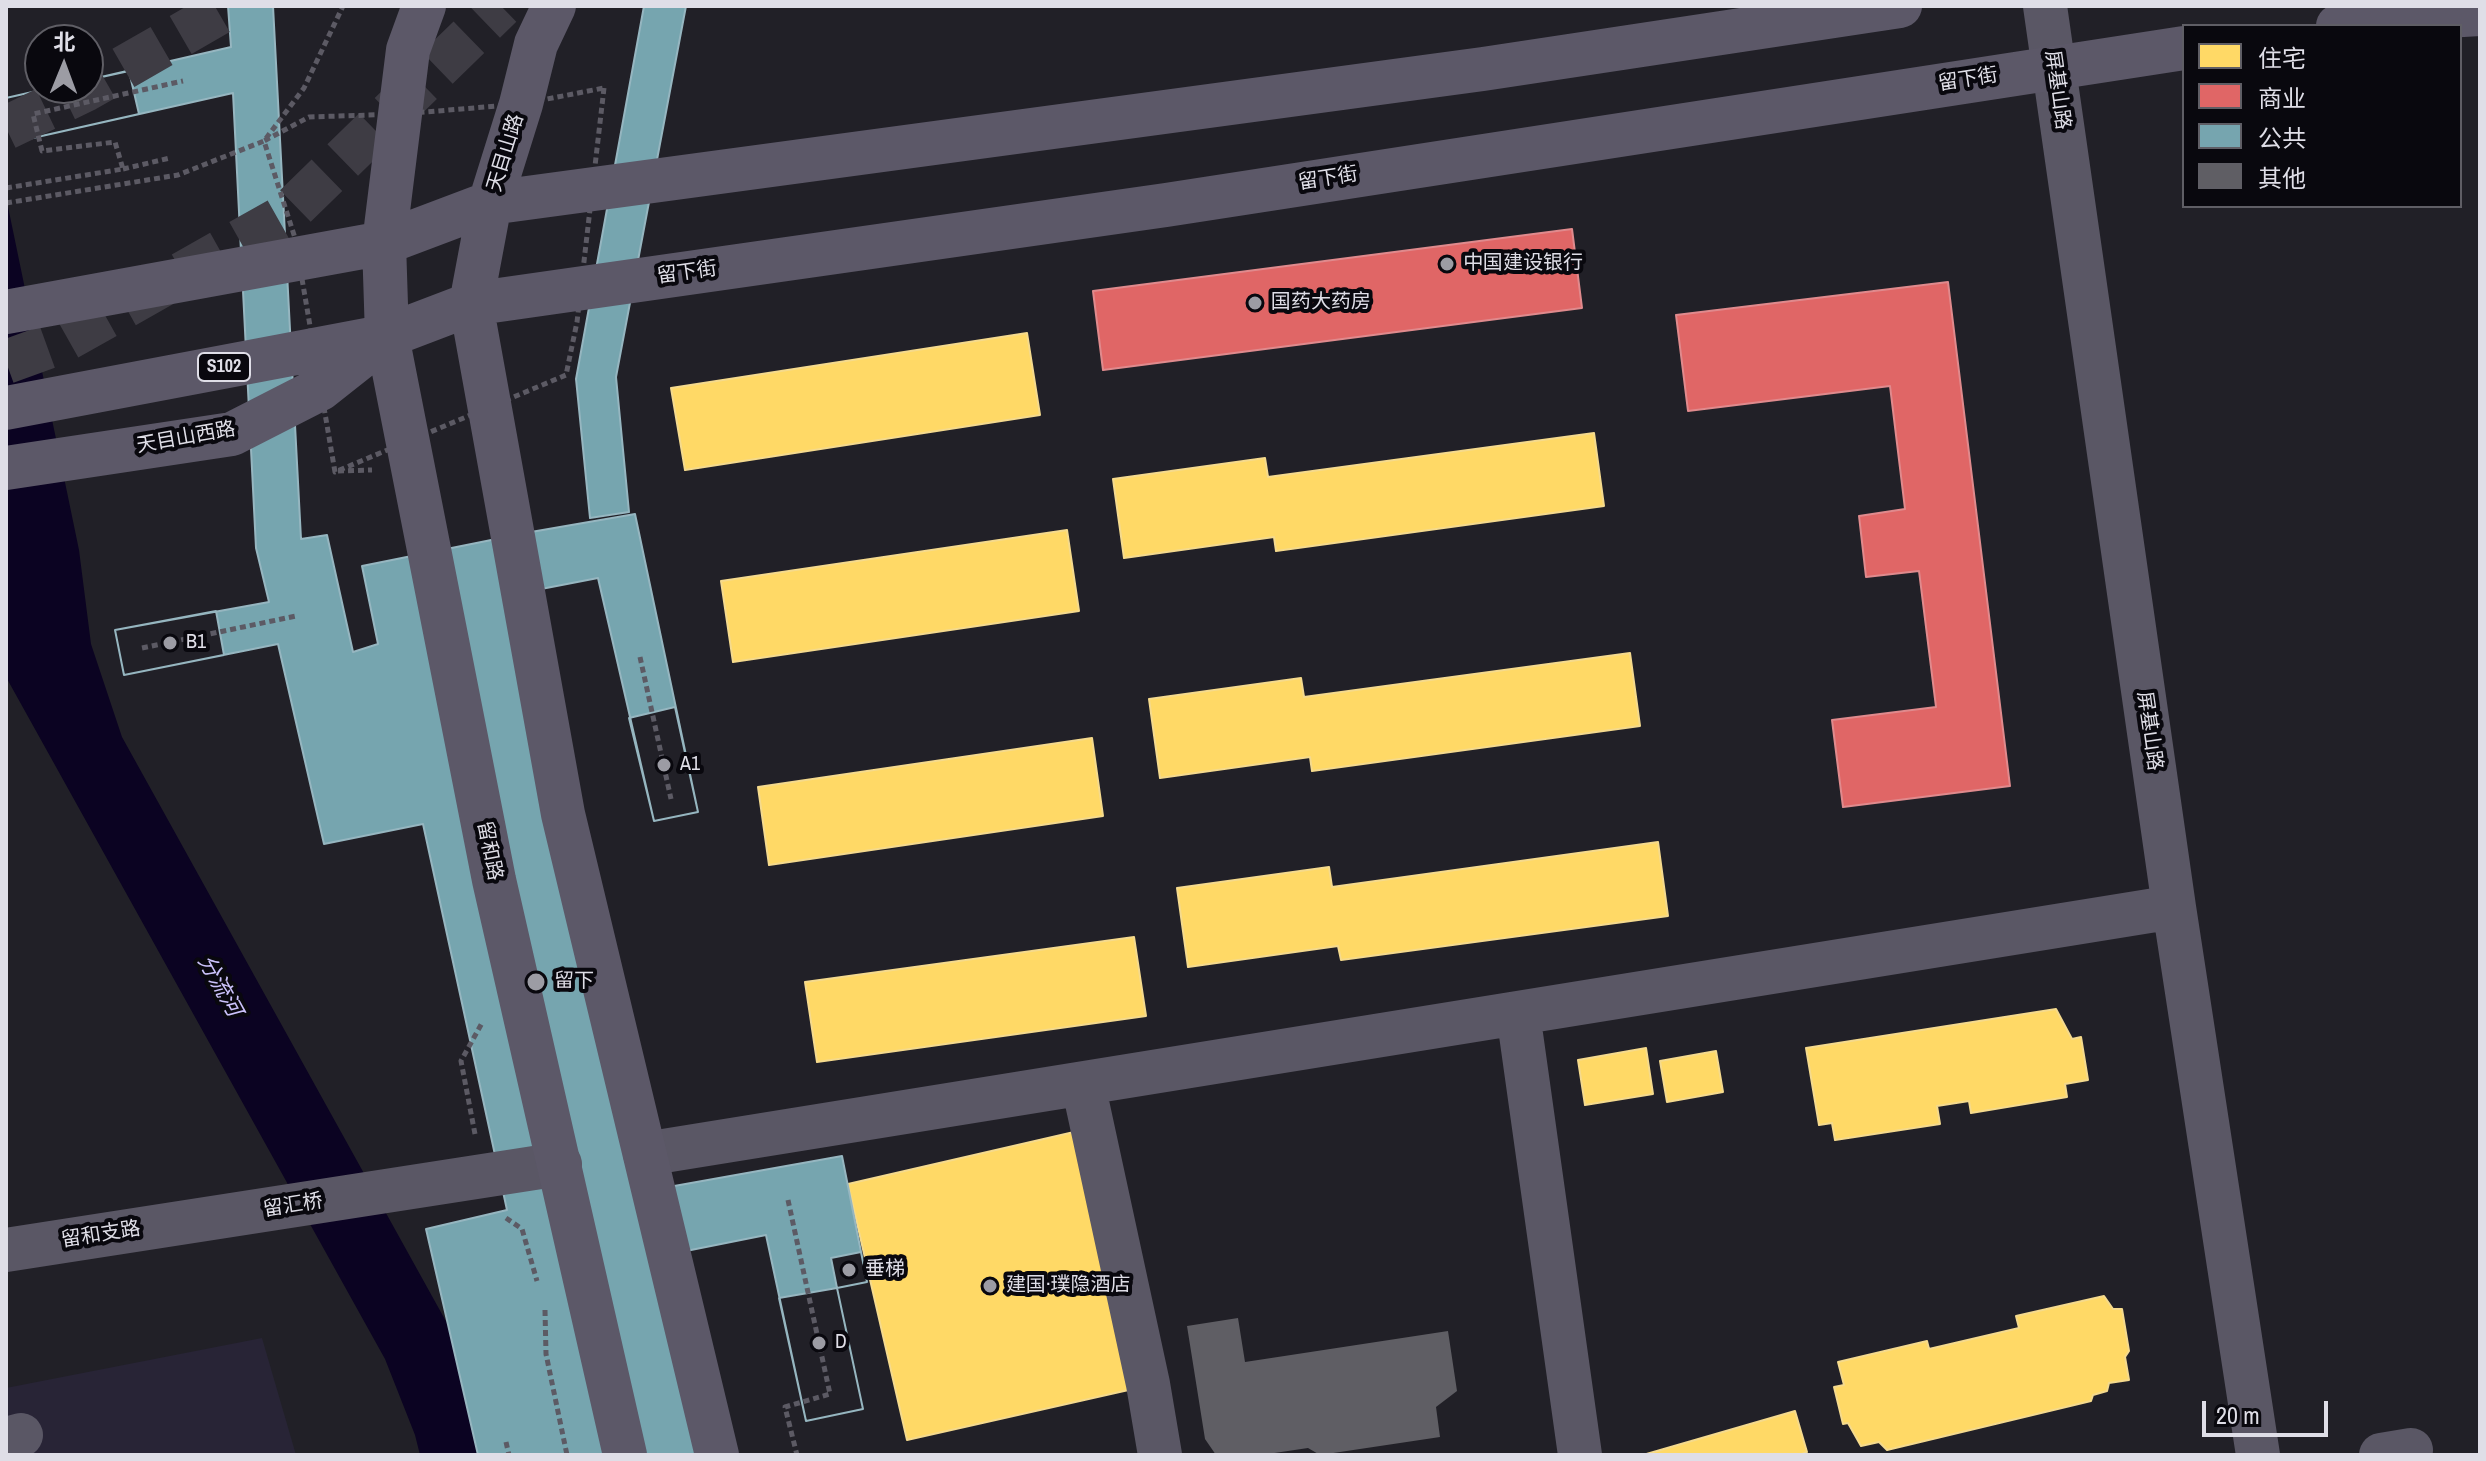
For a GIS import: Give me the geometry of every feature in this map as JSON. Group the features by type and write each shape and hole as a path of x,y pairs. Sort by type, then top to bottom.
{"main road":[{"path":"384,243 408,50 424,6"},
{"name":"天目山路","path":"471,304 490,203 536,44 554,6"},
{"path":"22,310 384,243 490,203 1483,69 1900,6"},
{"path":"2351,24 2480,14"},
{"name":"留下街","path":"471,304 1166,205 2182,48"},
{"name":"留和路","path":"384,243 387,336 494,880 625,1455"},
{"path":"471,304 563,814 717,1455"},
{"name":"天目山西路","path":"6,408 387,336 471,304"},
{"name":"天目山西路","path":"6,468 232,434 320,389 387,336"}],"street":[{"name":"屏基山路","path":"2045,6 2174,907 2258,1455"},
{"path":"645,1154 2174,907"},
{"path":"1518,1013 1580,1455"},
{"path":"1083,1084 1148,1384 1160,1455"},
{"name":"留汇桥","path":"196,1221 560,1164"},
{"name":"留和支路","path":"6,1250 196,1221"}],"path":[{"path":"6,203 178,175 264,141 304,88 343,6"},
{"path":"123,169 115,142 42,151 33,114 183,81"},
{"path":"6,188 170,158"},
{"path":"142,648 296,616"},
{"path":"640,657 671,799"},
{"path":"788,1200 830,1394 785,1407 797,1455"},
{"path":"500,1214 522,1229 540,1290"},
{"path":"544,1305 546,1354 567,1455"},
{"path":"506,1442 509,1455"}],"shaded area":[{"path":"262,1338 296,1455 6,1455 6,1388"}],"water":[{"name":"分流河","path":"6,197 79,550 91,644 122,737 473,1370 499,1455 420,1455 385,1359 6,677"}],"building: 住宅":[{"path":"1027,333 1040,415 685,470 671,388"},
{"path":"1594,433 1604,506 1276,551 1274,537 1124,558 1113,479 1265,458 1268,477"},
{"path":"1067,530 1079,611 733,662 721,581"},
{"path":"1630,653 1640,726 1312,771 1310,757 1160,778 1149,699 1301,678 1304,697"},
{"path":"1092,738 1103,816 769,865 758,787"},
{"path":"1658,842 1668,916 1341,960 1338,946 1188,967 1177,888 1329,867 1332,887"},
{"path":"1134,937 1146,1016 817,1062 805,982"},
{"path":"2056,1009 2072,1039 2081,1037 2088,1080 2065,1084 2067,1097 1971,1113 1969,1101 1937,1106 1940,1124 1835,1140 1832,1123 1819,1125 1806,1048"},
{"path":"1646,1048 1653,1094 1585,1105 1578,1060"},
{"path":"1716,1051 1723,1092 1667,1102 1660,1061"},
{"name":"建国·璞隐酒店","path":"1074,1132 1133,1389 907,1440 848,1184"},
{"path":"2104,1296 2113,1309 2122,1309 2129,1351 2125,1357 2129,1380 2109,1383 2107,1391 2093,1395 2091,1401 1887,1450 1879,1442 1861,1446 1848,1423 1843,1424 1834,1387 1844,1385 1838,1362 1927,1341 1929,1349 2019,1328 2016,1316"},
{"path":"1795,1411 1807,1452 1800,1455 1643,1455"}],"building: 商业":[{"path":"1572,229 1582,308 1103,370 1093,291"},
{"path":"1948,282 2010,786 1843,807 1832,720 1936,707 1919,571 1866,577 1859,516 1905,509 1890,386 1688,411 1676,315"}],"building: 公共":[{"name":"留下","path":"228,6 273,6 301,539 327,535 353,652 378,644 362,566 635,514 698,812 654,821 598,578 536,590 663,1188 842,1156 867,1282 837,1288 863,1409 806,1421 766,1235 676,1253 720,1455 478,1455 426,1229 507,1210 423,824 324,844 278,644 124,675 115,630 269,602 256,548 233,93 15,142 6,98 24,94 24,104 104,104 104,76 231,47"},
{"path":"644,6 686,6 616,377 629,512 590,518 576,379"},
{"path":"129,71 139,114 15,142 6,98 24,94 24,104 104,104 104,76"},
{"name":"B1","path":"216,611 224,655 124,675 115,630"},
{"name":"A1","path":"675,707 698,812 654,821 629,718"},
{"name":"垂梯","path":"861,1252 867,1282 837,1288 831,1258"},
{"name":"D","path":"837,1288 863,1409 806,1421 779,1298"}],"building: 其他":[{"path":"1238,1318 1245,1362 1448,1331 1457,1391 1436,1407 1440,1437 1320,1455 1308,1448 1261,1455 1216,1455 1205,1439 1187,1326"}],"tunnel":[{"path":"6,128 85,90 231,6"},
{"path":"6,362 61,342 285,216 501,6"}],"place":[{"name":"中国建设银行","path":"1447,264"},
{"name":"国药大药房","path":"1255,303"},
{"name":"B1","path":"170,643"},
{"name":"A1","path":"664,765"},
{"name":"留下","path":"536,982"},
{"name":"垂梯","path":"849,1270"},
{"name":"建国·璞隐酒店","path":"990,1286"},
{"name":"D","path":"819,1343"}]}
